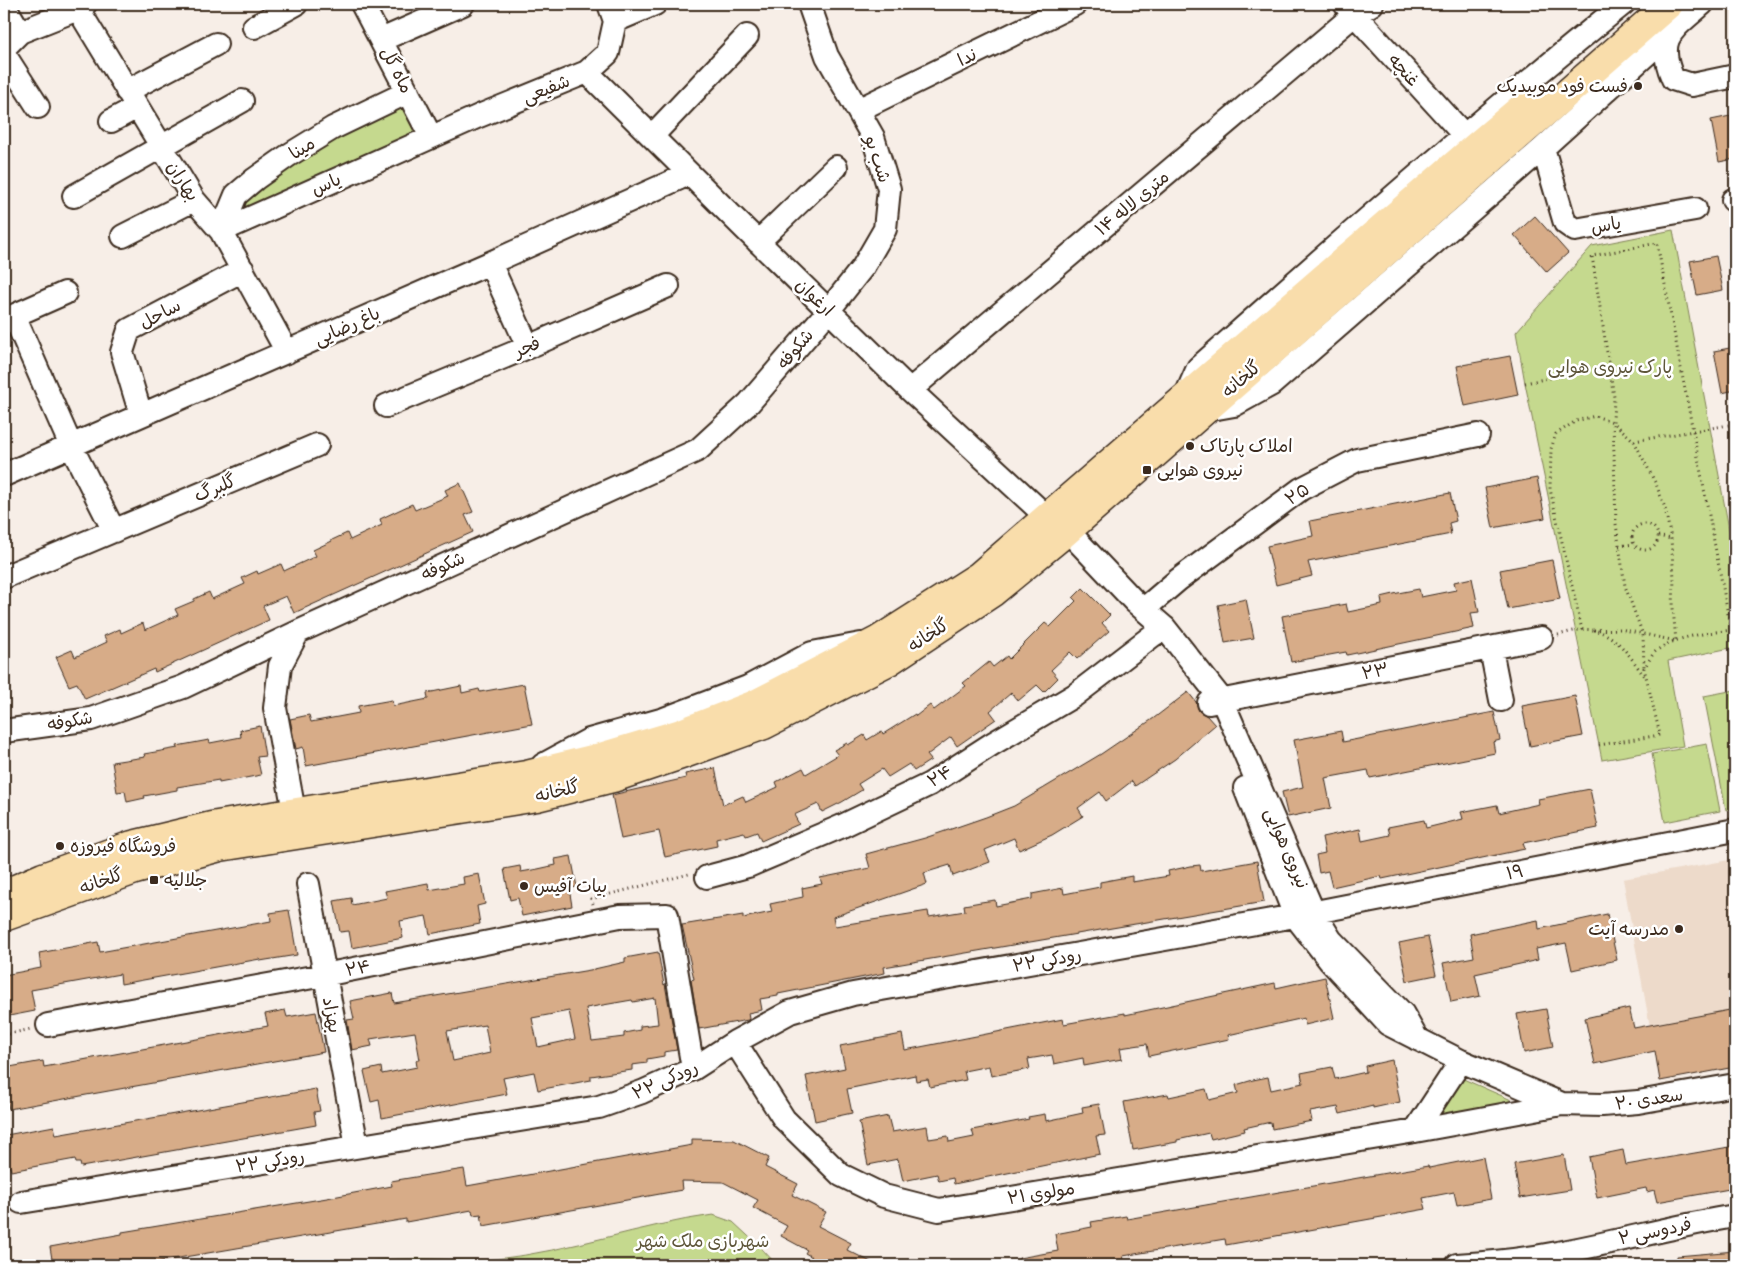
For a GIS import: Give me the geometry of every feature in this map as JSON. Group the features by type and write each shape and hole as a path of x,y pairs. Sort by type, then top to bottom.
{"main road":[{"name":"گلخانه","path":"4,894 44,877 132,846 211,826 296,822 537,797 613,778 764,725 888,661 993,592 1058,528 1475,147 1647,4"},
{"name":"گلخانه","path":"1194,405 1669,4"},
{"name":"گلخانه","path":"4,917 135,870 220,847 296,822 526,775 604,756 696,728 755,704 877,641 1058,528"}],"street":[{"path":"254,27 296,4"},
{"name":"ماه گل","path":"362,4 432,137"},
{"path":"381,40 463,4"},
{"path":"612,12 655,4"},
{"name":"شب بو","path":"809,4 827,56 873,137 889,189 885,228 863,266 829,310"},
{"name":"ندا","path":"858,110 1075,4"},
{"path":"1623,4 1352,230 1198,368 1194,405 1234,405 1272,384 1544,148 1702,4"},
{"path":"4,5 20,32"},
{"path":"4,48 20,32 81,6"},
{"name":"بهاران","path":"81,6 132,99 161,147 194,200 221,231 287,352"},
{"name":"غنچه","path":"1357,8 1464,135"},
{"name":"۱۴ متری لاله","path":"910,390 1357,8"},
{"name":"شفیعی","path":"432,137 587,72 608,53 612,12"},
{"path":"1670,33 1665,48 1666,64 1673,79 1692,85 1735,76"},
{"path":"652,136 748,36"},
{"path":"111,121 132,99 216,44"},
{"path":"4,54 38,107"},
{"name":"ارغوان","path":"587,72 910,390 1058,528"},
{"name":"مینا","path":"221,231 236,195 255,179 333,128 408,92"},
{"path":"74,196 242,101"},
{"name":"یاس","path":"221,231 432,137"},
{"name":"یاس","path":"1544,148 1565,223 1576,230 1695,209"},
{"path":"758,242 836,167"},
{"name":"باغ رضایی","path":"4,475 689,174"},
{"path":"123,236 194,200"},
{"path":"490,263 528,348"},
{"name":"ساحل","path":"142,415 122,352 129,330 243,270"},
{"name":"فجر","path":"386,406 528,348 668,286"},
{"path":"65,293 9,318 114,531"},
{"name":"شکوفه","path":"4,731 91,719 183,687 298,632 698,450 749,404 829,310"},
{"name":"۲۵","path":"1144,609 1178,580 1301,489 1356,460 1478,435"},
{"name":"گلبرگ","path":"4,577 317,445"},
{"name":"نیروی هوایی","path":"1058,528 1144,609 1158,632"},
{"name":"نیروی هوایی","path":"1058,528 1158,632 1216,702 1304,914 1332,940 1403,1014 1417,1039 1461,1061 1562,1104"},
{"path":"296,822 275,708 280,666 298,632"},
{"name":"۲۴","path":"711,876 748,866 840,827 930,784 992,744 1075,695 1158,632"},
{"name":"۲۳","path":"1216,702 1540,638"},
{"path":"1490,649 1501,700"},
{"name":"۱۹","path":"1304,914 1735,830"},
{"name":"بهزاد","path":"308,884 357,1146"},
{"name":"رودکی ۲۲","path":"21,1202 599,1107 642,1092 693,1069 735,1042 790,1012 854,994 1304,914"},
{"name":"۲۴","path":"48,1025 324,975 620,916 667,915 693,1069"},
{"name":"مولوی ۲۱","path":"735,1042 784,1119 841,1175 884,1196 939,1210 1415,1131 1562,1104"},
{"path":"1415,1131 1461,1061"},
{"name":"سعدی ۲۰","path":"1562,1104 1602,1105 1638,1102 1735,1085"},
{"name":"فردوسی ۲","path":"1457,1265 1487,1264 1552,1254 1696,1222 1735,1216"}],"path":[{"path":"1599,745 1660,735 1644,668 1643,634 1626,586 1619,546 1616,524 1614,397 1592,256 1657,243 1733,630 1666,644 1654,653 1644,668"},
{"path":"1525,383 1608,366"},
{"path":"1582,630 1550,489 1551,448 1556,434 1576,421 1594,416 1613,422 1634,441 1656,484 1665,508 1671,539 1676,641"},
{"path":"1634,441 1735,424"},
{"path":"1649,524 1658,532 1656,544 1650,550 1641,550 1634,544 1632,535 1636,527 1640,525 1649,524"},
{"path":"1658,536 1671,539"},
{"path":"1619,546 1634,544"},
{"path":"1577,631 1620,629 1676,641"},
{"path":"1594,630 1606,635 1622,646 1646,679"},
{"path":"598,920 591,899 714,868 711,876"},
{"path":"4,1035 48,1025"}],"shaded area":[{"name":"مدرسه آیت","path":"1735,859 1735,1067 1660,1081 1623,879"}],"green space":[{"path":"404,102 418,134 234,218 249,193 292,162"},
{"name":"پارک نیروی هوایی","path":"1673,230 1735,561 1735,647 1668,661 1683,746 1602,760 1516,332 1592,246"},
{"path":"1735,690 1735,808 1726,810 1704,696"},
{"path":"1707,744 1720,811 1665,822 1652,754"},
{"path":"1461,1078 1516,1102 1437,1117"},
{"name":"شهربازی ملک شهر","path":"713,1215 733,1222 777,1265 334,1265 391,1259 497,1259 551,1250 686,1219"}],"building":[{"path":"1735,115 1735,159 1719,162 1711,120"},
{"path":"1535,216 1568,253 1547,272 1514,235"},
{"path":"1716,256 1723,290 1697,295 1690,261"},
{"path":"1735,347 1735,390 1722,393 1714,351"},
{"path":"1510,356 1518,395 1465,406 1457,366"},
{"path":"1537,478 1545,518 1493,528 1485,488"},
{"path":"460,483 473,512 465,515 473,532 294,613 286,596 263,606 269,620 155,672 154,669 85,699 77,683 69,686 56,657 72,650 75,657 107,642 104,636 120,629 121,633 143,623 145,630 178,615 175,609 209,592 212,599 245,584 242,578 257,571 258,574 281,564 284,571 316,556 313,550 347,533 350,540 382,525 380,519 412,504 415,510 448,496 445,490"},
{"path":"1450,493 1456,521 1449,523 1451,534 1308,562 1312,576 1276,585 1267,546 1313,536 1310,521"},
{"path":"1552,560 1560,599 1508,609 1500,570"},
{"path":"1472,578 1479,612 1471,613 1474,628 1347,655 1346,652 1291,662 1282,616 1346,604 1348,612 1382,605 1381,597 1398,593 1419,589 1421,597 1456,590 1454,582"},
{"path":"1083,588 1110,615 1102,623 1109,631 1077,659 1070,652 1051,670 1058,678 1044,692 1037,685 1018,701 1011,693 990,711 996,719 957,746 951,737 927,755 931,760 914,771 909,764 888,777 882,769 858,784 862,790 842,802 822,812 818,804 794,815 799,824 761,841 757,832 746,836 744,832 716,839 717,846 665,857 659,831 621,839 612,795 686,778 685,774 715,768 723,805 743,796 746,802 778,787 776,782 803,768 806,774 838,755 834,750 847,743 848,745 864,735 867,740 882,731 883,734 915,714 916,716 930,705 934,710 966,686 963,683 989,662 993,667 1007,656 1009,659 1045,623 1050,627 1076,601 1073,598"},
{"path":"1246,599 1254,638 1225,643 1218,605"},
{"path":"524,684 532,724 306,766 303,747 296,749 290,719 309,715 311,722 359,713 358,706 392,700 393,706 428,699 427,693 461,686 462,693 479,689 480,692"},
{"path":"1188,692 1196,702 1199,711 1207,716 1215,725 1175,759 1135,786 1132,781 1106,801 1100,792 1078,808 1083,816 1052,835 1019,850 1014,838 985,850 990,862 953,876 950,865 924,873 927,884 833,917 835,926 928,911 929,917 965,911 964,905 995,900 996,906 1032,899 1032,894 1063,888 1064,894 1100,887 1100,882 1132,876 1132,882 1169,876 1168,871 1191,866 1200,865 1201,871 1257,861 1264,902 884,967 885,973 760,999 762,1010 748,1013 748,1020 699,1029 691,980 694,979 682,925 743,915 743,918 772,912 770,904 803,897 802,888 822,884 820,878 870,868 866,854 925,838 1014,806 1101,754"},
{"path":"1575,696 1583,736 1530,746 1522,706"},
{"path":"1494,712 1500,740 1493,742 1495,753 1370,778 1368,770 1325,778 1331,808 1288,817 1282,792 1303,787 1294,740 1341,731 1343,742"},
{"path":"260,726 265,756 257,757 261,775 219,783 219,780 177,787 177,790 144,796 145,798 127,802 125,791 117,792 112,762 145,757 144,754 178,748 177,746 209,740 210,743 241,737 240,730"},
{"path":"1590,789 1598,828 1523,843 1525,849 1382,879 1381,876 1332,887 1328,871 1319,873 1316,855 1325,853 1322,837 1360,829 1362,841 1390,835 1388,827 1424,820 1426,828 1463,819 1461,812 1497,805 1499,813 1539,804 1538,799"},
{"path":"571,856 577,887 569,888 572,906 522,916 518,898 510,900 504,869 520,866 521,872 538,869 556,865 555,859"},
{"path":"479,874 485,904 477,906 480,924 430,934 426,916 400,921 403,938 352,948 349,931 340,932 334,901 351,898 352,905 387,898 385,891 428,883 429,890 464,884 463,877"},
{"path":"289,910 297,955 260,961 260,959 121,984 120,974 31,990 35,1011 4,1017 4,975 41,968 39,953 98,942 100,952 271,921 270,913"},
{"path":"1607,914 1617,960 1572,970 1566,943 1536,949 1538,960 1475,974 1480,996 1451,1002 1443,963 1474,957 1470,934 1538,920 1539,929"},
{"path":"1428,937 1436,975 1407,981 1399,943"},
{"path":"658,952 677,1050 664,1052 664,1056 647,1059 647,1063 632,1065 632,1070 591,1076 591,1080 538,1090 534,1072 503,1078 507,1094 382,1118 379,1100 371,1102 364,1071 381,1067 382,1074 417,1067 416,1060 420,1060 415,1032 370,1039 372,1046 352,1050 347,1020 354,1019 350,1001 392,993 394,1003 590,970 625,962 625,958","holes":["655,998 658,1024 640,1026 640,1030 624,1033 624,1037 592,1041 586,1008","569,1011 575,1039 538,1047 532,1018","485,1025 490,1053 453,1061 447,1031"]},
{"path":"1325,977 1334,1018 1305,1025 1304,1018 1228,1035 1229,1039 1149,1056 1147,1044 1120,1048 1122,1059 1084,1066 1083,1058 1054,1064 1052,1055 1028,1059 1030,1069 991,1076 989,1066 964,1071 966,1080 930,1087 928,1079 916,1081 915,1075 847,1089 852,1113 815,1121 806,1076 845,1068 840,1046 902,1034 905,1050 1063,1019 1064,1024 1125,1013 1125,1015 1275,983 1276,988"},
{"path":"1629,1008 1634,1028 1735,1009 1735,1067 1660,1081 1655,1051 1595,1064 1585,1018"},
{"path":"1546,1009 1553,1047 1524,1053 1517,1014"},
{"path":"285,1010 287,1017 316,1012 324,1052 9,1109 4,1091 4,1068 43,1061 44,1067 268,1026 265,1014"},
{"path":"1392,1060 1400,1102 1340,1114 1338,1107 1310,1112 1312,1121 1272,1129 1271,1122 1244,1128 1245,1131 1211,1139 1209,1133 1177,1140 1177,1142 1133,1150 1124,1102 1168,1094 1169,1097 1206,1089 1209,1100 1238,1093 1236,1085 1253,1080 1268,1077 1271,1090 1303,1083 1301,1073 1332,1067 1335,1079 1366,1072 1365,1066"},
{"path":"316,1089 320,1111 314,1112 316,1125 81,1167 80,1163 76,1163 75,1159 11,1171 10,1167 6,1167 4,1148 7,1147 6,1135 54,1126 56,1135"},
{"path":"1099,1104 1105,1135 1096,1136 1100,1154 954,1184 953,1178 939,1181 937,1174 903,1181 898,1159 868,1165 859,1122 888,1116 892,1132 927,1126 929,1139 948,1136 949,1142 974,1137 972,1130 1045,1114 1046,1121 1083,1113 1082,1107"},
{"path":"692,1139 734,1140 769,1158 765,1167 798,1184 792,1195 826,1212 818,1226 851,1243 847,1250 877,1265 808,1265 812,1257 805,1253 807,1250 781,1236 787,1226 753,1208 758,1200 723,1182 681,1181 682,1190 483,1226 481,1214 473,1215 472,1210 406,1222 406,1219 138,1265 53,1265 50,1247 122,1234 122,1232 327,1198 392,1186 391,1181 464,1169 467,1186 692,1145"},
{"path":"1735,1146 1735,1188 1657,1202 1654,1190 1647,1192 1646,1188 1597,1198 1589,1157 1623,1150 1626,1165"},
{"path":"1564,1155 1570,1190 1520,1198 1514,1164"},
{"path":"1483,1157 1491,1199 1457,1205 1454,1192 1423,1198 1426,1209 1226,1245 1225,1239 1123,1256 1124,1259 1089,1265 1019,1265 1019,1258 1058,1251 1055,1234 1092,1227 1091,1222 1126,1216 1127,1219 1392,1172 1428,1166 1429,1168"},
{"path":"1735,1251 1735,1265 1677,1265 1677,1256"}],"place":[{"name":"فست فود موبیدیک","path":"1638,86"},
{"name":"املاک پارتاک","path":"1190,446"},
{"name":"نیروی هوایی","path":"1147,470"},
{"name":"فروشگاه فیروزه","path":"60,846"},
{"name":"جلالیه","path":"154,880"},
{"name":"بیات آفیس","path":"524,886"},
{"name":"مدرسه آیت","path":"1679,929"}]}
